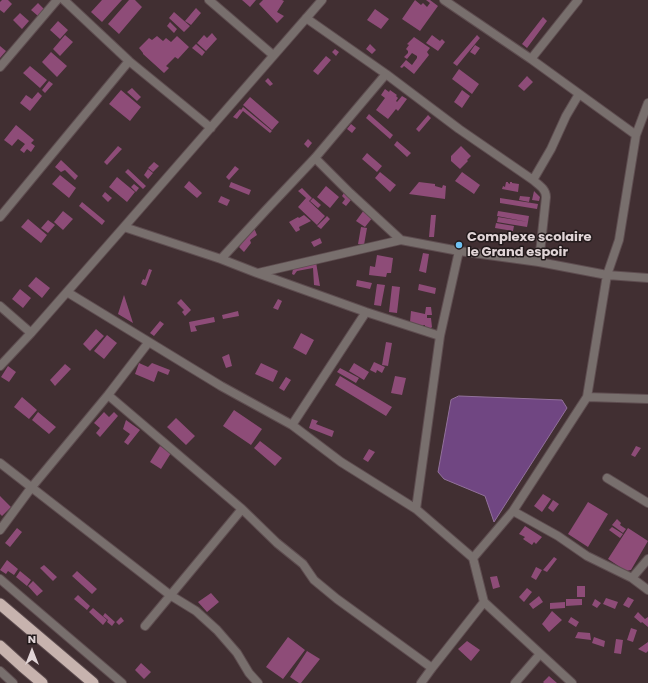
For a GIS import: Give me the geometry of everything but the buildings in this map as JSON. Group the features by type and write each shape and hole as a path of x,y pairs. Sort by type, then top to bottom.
{"highway":[{"path":"0,604 93,683"},
{"path":"0,646 42,683"}],"street":[{"path":"0,67 57,0"},
{"path":"64,0 129,61 211,128"},
{"path":"209,0 273,55"},
{"path":"0,366 31,333 322,0"},
{"path":"444,0 531,59 636,135"},
{"path":"531,59 578,0"},
{"path":"306,18 543,188 546,192 540,262"},
{"path":"0,217 129,61"},
{"path":"221,259 315,158 386,74"},
{"path":"533,180 551,149 566,116 579,94"},
{"path":"472,558 513,511 587,397 607,275 619,240 636,135 648,103"},
{"path":"315,158 401,240"},
{"path":"124,227 221,259 366,312 440,336"},
{"path":"257,273 401,240 459,251 540,262 607,275 648,278"},
{"path":"416,509 440,336 459,251"},
{"path":"67,292 148,343 221,386 292,425 341,462 416,509 472,558 484,602 572,683"},
{"path":"0,306 31,333"},
{"path":"292,425 366,312"},
{"path":"0,530 31,488 108,395 148,343"},
{"path":"108,395 242,509 277,543 302,564 314,580 337,599 432,668"},
{"path":"587,397 648,399"},
{"path":"0,463 170,595 196,611 217,630 237,653 249,673 258,683"},
{"path":"607,478 648,503"},
{"path":"145,626 242,509"},
{"path":"513,511 558,536 587,556 632,578 648,590"},
{"path":"632,578 648,559"},
{"path":"0,579 122,683"},
{"path":"422,683 484,602"},
{"path":"515,683 540,654"},
{"path":"0,671 13,683"}],"shaded area":[{"path":"459,396 562,400 567,408 494,522 485,496 444,479 438,472 451,400"}],"place":[{"name":"Complexe scolaire le Grand espoir","path":"459,245"}]}
